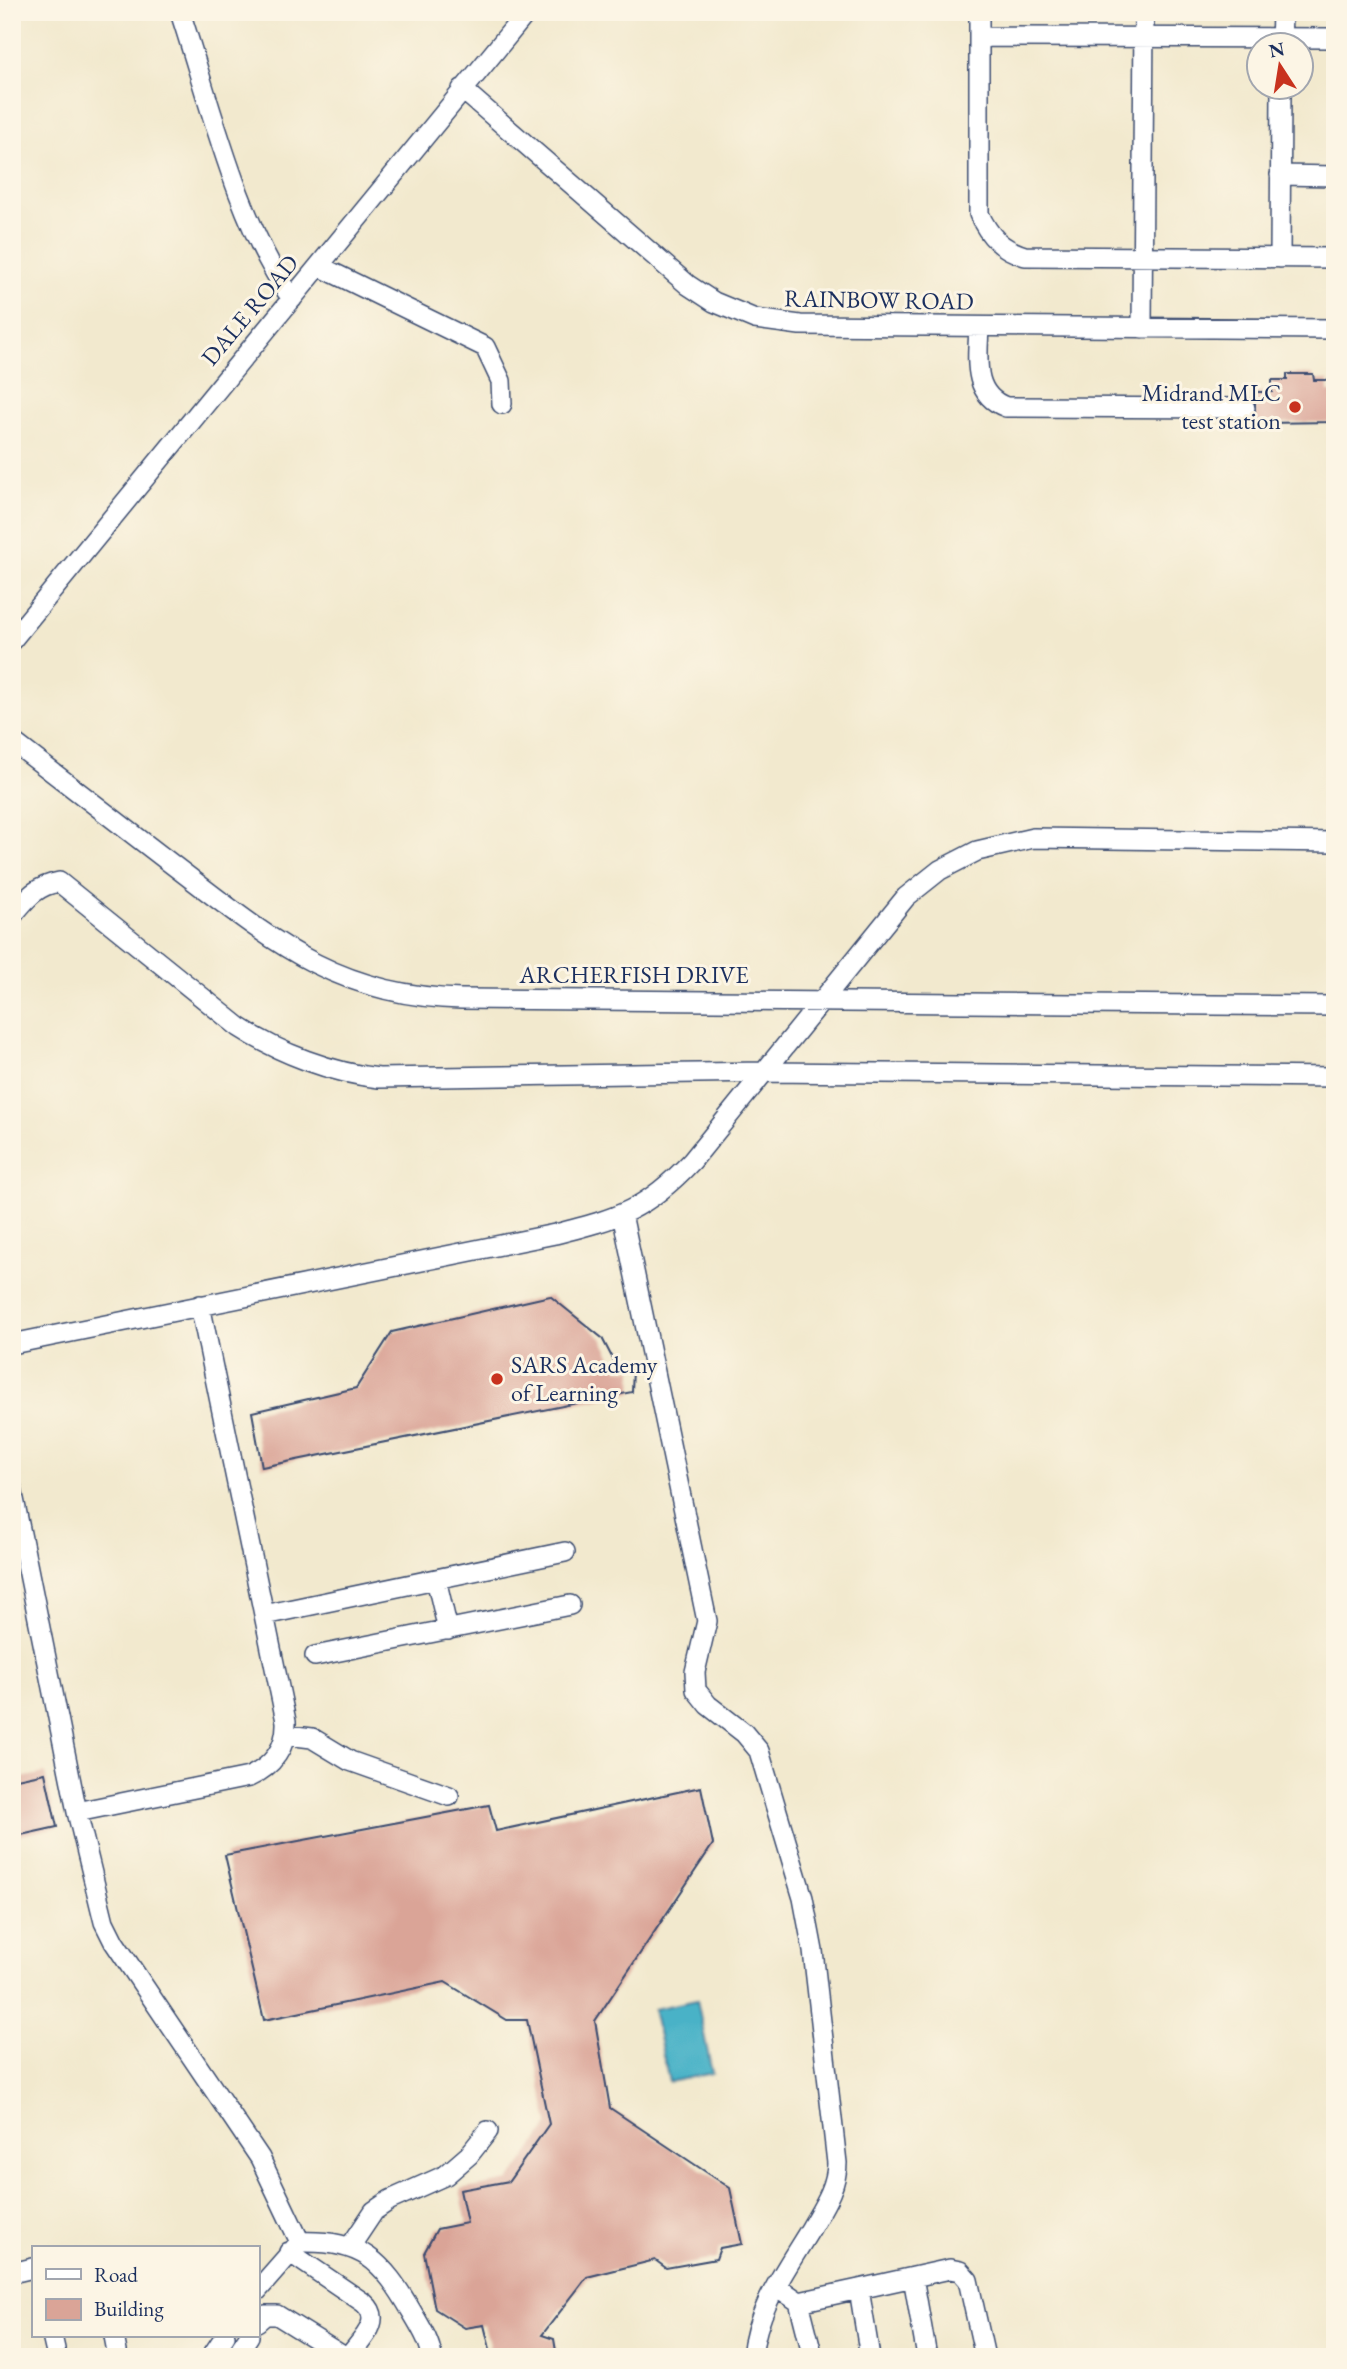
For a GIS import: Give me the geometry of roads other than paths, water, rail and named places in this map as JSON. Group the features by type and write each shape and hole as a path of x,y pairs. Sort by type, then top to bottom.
{"street":[{"path":"180,12 254,228 271,266 292,299"},
{"name":"DALE ROAD","path":"12,640 527,12"},
{"path":"979,12 979,214 988,233 1011,252 1025,256 1335,258"},
{"path":"1142,328 1144,12"},
{"path":"1281,32 1282,12"},
{"path":"979,37 1246,40"},
{"path":"1316,39 1335,38"},
{"name":"RAINBOW ROAD","path":"462,89 664,266 733,311 755,319 800,325 1335,329"},
{"path":"1280,258 1281,102"},
{"path":"1280,175 1335,176"},
{"path":"319,266 485,347 493,359 500,381 502,404"},
{"path":"979,327 978,375 981,386 993,403 1006,407 1245,408"},
{"name":"ARCHERFISH DRIVE","path":"12,741 260,932 311,963 348,980 394,992 438,998 1335,1006"},
{"path":"12,1344 555,1234 622,1214 650,1201 677,1177 824,1001 906,897 940,870 992,846 1045,838 1335,842"},
{"path":"12,916 32,893 44,884 59,882 239,1027 266,1044 359,1076 379,1078 764,1072 1335,1077"},
{"path":"622,1214 707,1621 695,1672 695,1690 708,1705 744,1732 759,1751 803,1898 813,1951 837,2174 823,2207 776,2286 763,2314 752,2357"},
{"path":"78,1812 249,1777 272,1763 287,1735 200,1305"},
{"path":"12,1489 78,1812 107,1932 260,2158 295,2247 364,2303 372,2312 373,2323 350,2355 343,2356 277,2315 265,2315 259,2320"},
{"path":"264,1615 565,1552"},
{"path":"436,1579 448,1630"},
{"path":"315,1656 570,1605"},
{"path":"287,1735 307,1736 349,1761 449,1796"},
{"path":"350,2247 374,2211 390,2200 446,2175 469,2155 488,2131"},
{"path":"259,2289 295,2247 332,2242 350,2247 380,2266 395,2283 422,2329 432,2357"},
{"path":"12,2273 32,2268"},
{"path":"799,2302 950,2269 960,2271 968,2280 985,2357"},
{"path":"913,2277 927,2357"},
{"path":"776,2286 799,2302 813,2357"},
{"path":"859,2288 870,2357"},
{"path":"114,2338 118,2357"},
{"path":"212,2357 224,2338"},
{"path":"241,2357 241,2348 248,2338"}],"water":[{"path":"697,2000 712,2073 669,2082 653,2009"}],"place":[{"name":"Midrand MLC test station","path":"1295,407"},
{"name":"SARS Academy of Learning","path":"497,1379"}]}
